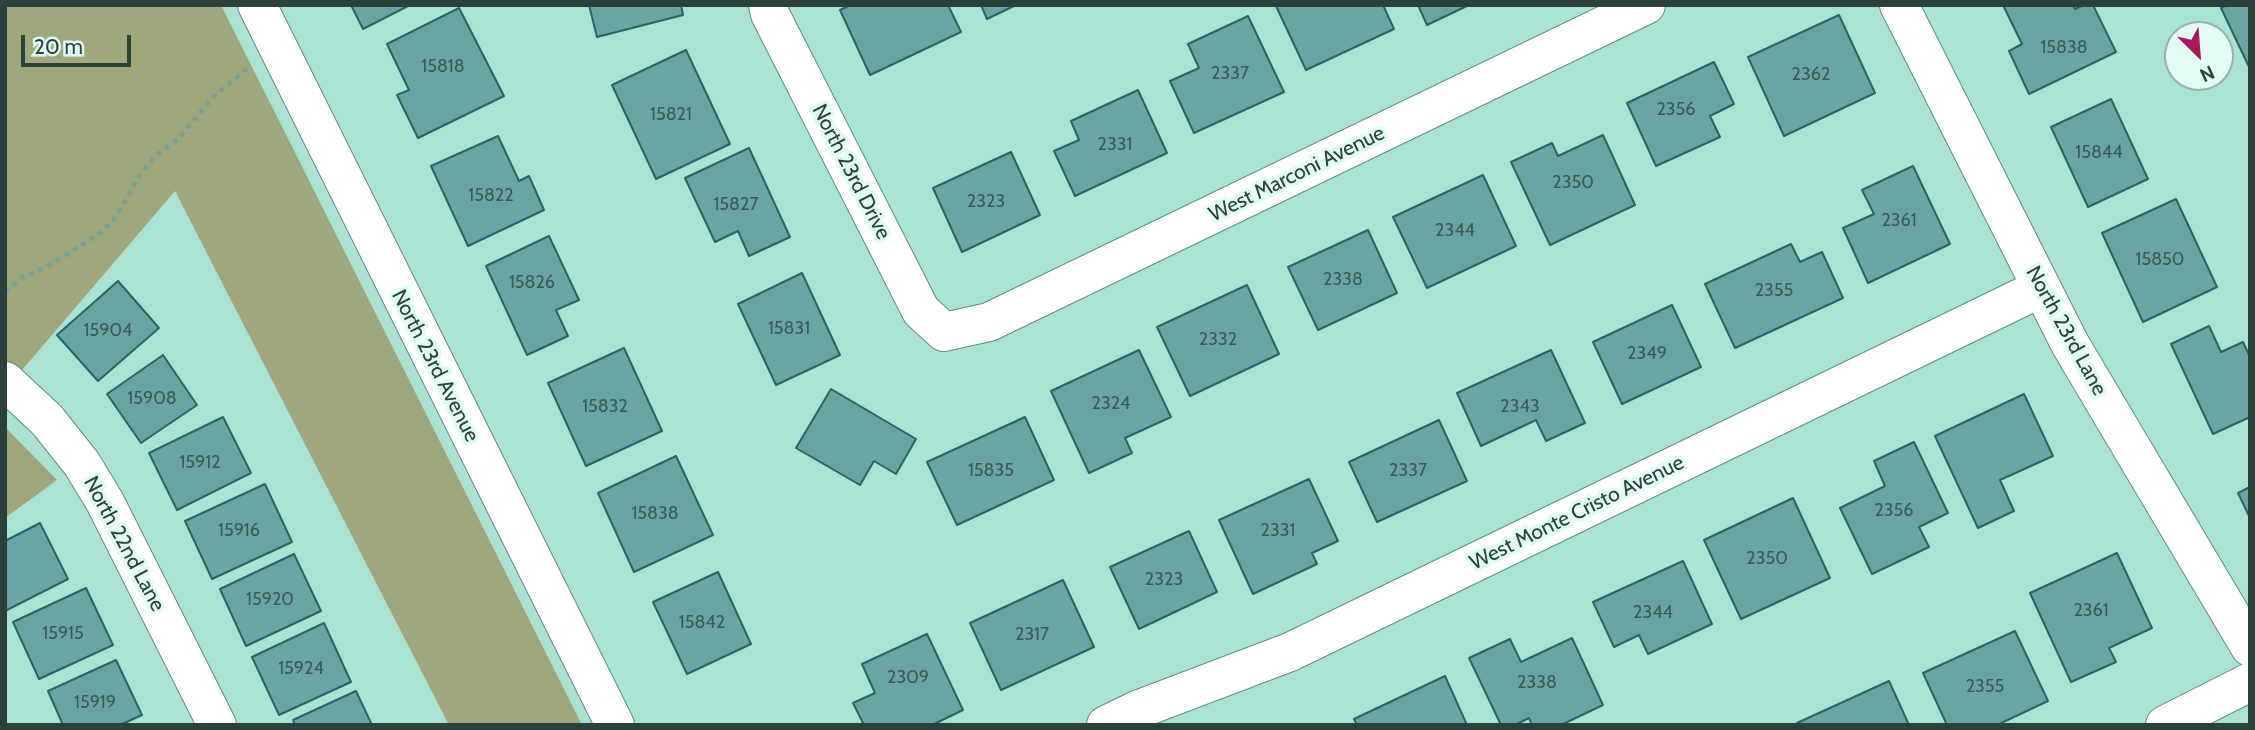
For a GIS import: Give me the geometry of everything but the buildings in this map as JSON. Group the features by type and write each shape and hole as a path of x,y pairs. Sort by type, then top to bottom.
{"street":[{"name":"North 23rd Avenue","path":"257,5 615,725"},
{"name":"North 23rd Drive","path":"768,5 770,15 921,311 944,332"},
{"name":"West Marconi Avenue","path":"944,332 989,322 1646,5"},
{"name":"North 23rd Lane","path":"1899,5 2070,344 2250,647"},
{"name":"West Monte Cristo Avenue","path":"1129,720 1290,652 2041,288"},
{"name":"North 22nd Lane","path":"5,381 47,420 88,474 105,502 217,725"},
{"path":"2165,725 2250,682"}],"path":[{"path":"5,292 23,278 48,266 102,232 117,215 141,173 155,156 178,139 215,95 276,44"}],"green space":[{"path":"5,5 221,5 582,725 449,725 175,191 5,390"},
{"path":"5,427 57,480 5,518"}]}
